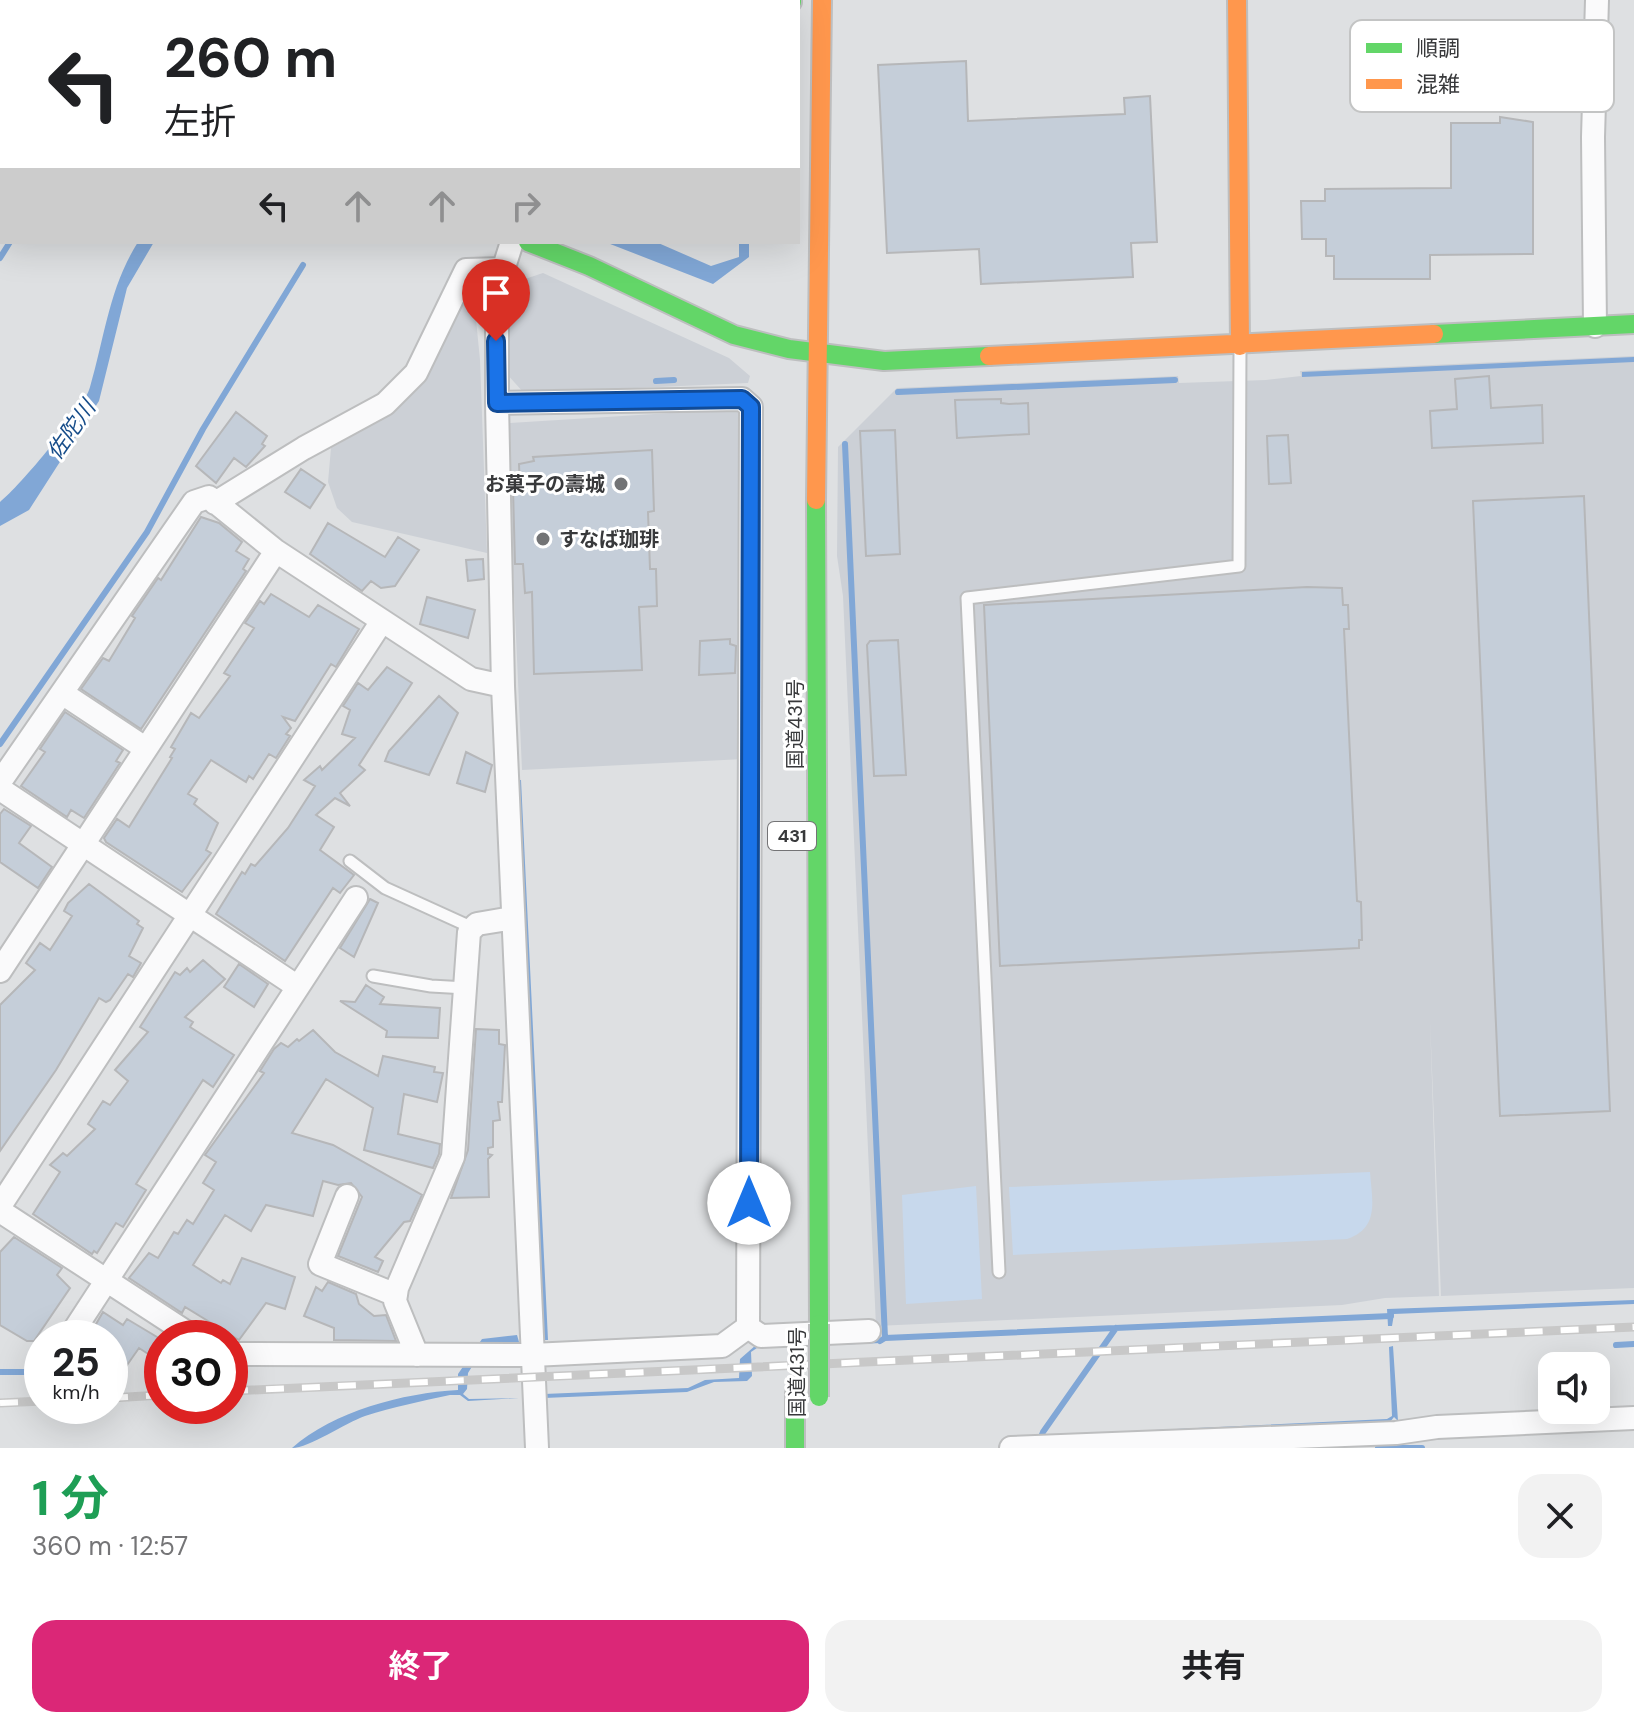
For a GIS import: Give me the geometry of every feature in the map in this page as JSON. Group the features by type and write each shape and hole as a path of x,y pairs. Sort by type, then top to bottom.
{"main road":[{"name":"国道431号","path":"819,1404 816,353 822,0"},
{"path":"1237,0 1240,346"},
{"path":"533,244 589,266 734,335 789,349 884,361 1240,346 1634,324"},
{"name":"国道431号","path":"794,1323 794,1351"},
{"name":"国道431号","path":"795,1387 795,1448"}],"street":[{"path":"1596,20 1597,0"},
{"path":"1594,112 1595,326"},
{"path":"511,244 502,269 495,310 503,686 537,1448"},
{"path":"215,503 304,448 385,404 416,373 466,270 502,269"},
{"path":"497,403 742,399 751,407 748,1327"},
{"path":"0,782 194,502 209,497 276,551 471,679 503,686"},
{"path":"0,971 276,551"},
{"path":"167,1320 0,1209 382,621"},
{"path":"62,693 145,748"},
{"path":"0,789 298,987"},
{"path":"81,1320 356,898"},
{"path":"417,1355 396,1295 415,1242 450,1168 469,932 477,924 513,918"},
{"path":"347,1196 320,1264 396,1295"},
{"path":"748,1327 761,1336 869,1331"},
{"path":"248,1354 532,1355 722,1346 748,1327"},
{"path":"1011,1448 1396,1433 1440,1437 1634,1418"}],"lane":[{"path":"999,1272 967,598 1239,566 1240,346"},
{"path":"350,861 385,888 473,928"},
{"path":"373,976 431,986 466,988"}],"shaded area":[{"path":"543,273 729,358 750,376 748,383 524,393 505,372 509,300 525,279"},
{"name":"お菓子の壽城","path":"467,295 474,299 480,360 487,553 352,522 337,508 328,482 331,448 391,414 424,383"},
{"path":"1634,356 1634,1288 1441,1296 1430,1020 1439,1296 1385,1298 1342,1305 876,1326 843,596 837,556 838,447 897,388 1178,376 1179,383 1266,380 1301,376 1300,371"},
{"name":"お菓子の壽城","path":"735,409 744,416 744,759 522,770 507,436 510,423"},
{"path":"1370,1172 1372,1212 1365,1228 1347,1239 1013,1255 1009,1187"},
{"path":"976,1186 982,1299 906,1304 902,1195"}],"water":[{"name":"佐陀川","path":"137,244 153,244 127,288 99,401 29,510 0,526 0,502 50,447 85,398 114,295"},
{"path":"610,244 661,244 711,266 739,257 739,244 749,244 749,257 713,284"},
{"path":"1634,357 1634,362 1302,377 1302,372"},
{"path":"515,780 521,780 548,1340 541,1340"},
{"path":"1634,1300 1634,1304 1394,1314 1392,1326 1388,1326 1387,1309"},
{"path":"517,1335 519,1342 486,1344 468,1373 467,1389 463,1394 469,1399 519,1398 468,1401 460,1395 450,1395 365,1416 308,1444 292,1448 328,1424 370,1406 415,1395 458,1390 458,1374 482,1339"},
{"path":"888,1335 882,1343 757,1348 751,1352 752,1376 747,1381 714,1382 687,1392 544,1398 544,1394 688,1388 705,1380 739,1378 740,1359 756,1345 881,1339"},
{"path":"1393,1346 1398,1421 1394,1417 1390,1422 1049,1439 1049,1435 1387,1419 1392,1416 1389,1347"}],"building":[{"path":"966,61 968,121 1125,114 1124,98 1150,96 1157,242 1131,243 1133,277 981,284 979,249 887,253 878,65"},
{"path":"1500,117 1533,122 1533,254 1430,255 1430,279 1334,279 1334,256 1326,256 1326,239 1302,239 1301,201 1325,201 1325,189 1451,188 1451,123 1500,123"},
{"path":"1489,376 1491,408 1542,405 1543,443 1432,448 1430,411 1457,409 1455,379"},
{"path":"1001,399 1001,403 1028,403 1029,434 957,438 955,400"},
{"path":"236,412 267,436 262,444 265,446 246,467 234,458 216,483 196,466"},
{"path":"895,430 900,554 866,556 860,431"},
{"path":"1288,435 1291,483 1269,484 1267,436"},
{"path":"652,450 654,511 648,512 650,569 656,569 657,606 639,607 642,670 534,674 532,592 525,593 523,564 515,564 513,489 520,489 519,464 534,461 533,457"},
{"path":"301,469 325,485 310,508 285,492"},
{"path":"1584,496 1610,1111 1500,1116 1473,501"},
{"path":"201,517 219,523 242,542 236,551 249,559 243,569 246,571 141,729 81,689 103,658 109,661 135,618 132,616 158,578 161,580"},
{"path":"328,523 385,557 398,537 419,550 395,586 381,588 371,581 362,591 310,554"},
{"path":"483,559 484,579 468,581 466,560"},
{"path":"1307,587 1342,588 1343,605 1348,605 1349,629 1344,629 1357,901 1361,902 1362,940 1359,940 1359,948 1000,966 984,605"},
{"path":"271,594 309,617 318,605 359,629 336,667 331,664 295,721 283,717 291,728 286,734 290,736 276,758 269,754 253,779 249,776 246,782 211,760 188,794 197,799 194,804 218,823 206,850 211,853 182,892 104,838 117,819 129,827 172,758 175,749 171,747 191,713 199,718 230,676 224,673 254,628 245,623 260,601 264,604"},
{"path":"427,597 475,610 468,638 420,624"},
{"path":"730,639 730,644 736,646 735,673 699,675 700,641"},
{"path":"898,640 906,775 874,776 867,645 870,641"},
{"path":"387,667 412,683 359,765 365,770 340,793 350,806 335,798 316,815 334,827 320,850 354,875 340,893 333,888 285,961 216,914 242,872 245,874 251,864 255,866 288,828 315,786 304,780 320,766 322,770 355,738 342,734 350,710 343,706 358,683 368,690"},
{"path":"439,696 458,713 429,775 385,761 389,751"},
{"path":"65,712 123,750 116,761 120,763 84,818 71,810 67,817 21,786 45,752 40,749"},
{"path":"466,752 492,765 485,792 457,783"},
{"path":"4,809 31,826 19,843 52,867 38,888 0,862 0,814"},
{"path":"89,884 139,921 137,924 143,928 129,956 141,963 133,977 128,974 110,1000 106,1002 99,998 56,1070 0,1151 0,1005 35,970 26,963 40,943 50,950 72,916 64,911 68,903"},
{"path":"370,899 378,903 354,957 340,948"},
{"path":"203,960 225,979 185,1017 193,1022 190,1027 234,1055 213,1087 203,1080 136,1184 146,1190 123,1227 116,1223 97,1253 94,1251 92,1254 33,1214 60,1172 50,1165 63,1153 67,1156 95,1129 88,1124 103,1101 110,1105 128,1081 115,1070 148,1032 140,1027 175,972 180,975 187,968 190,972"},
{"path":"239,964 268,984 254,1007 224,987"},
{"path":"366,985 384,997 380,1004 440,1008 438,1038 386,1037 387,1031 340,1001 355,1002"},
{"path":"476,1029 499,1030 499,1044 505,1045 502,1102 498,1102 500,1120 493,1121 493,1147 488,1148 488,1154 492,1155 488,1159 489,1197 451,1198 468,1150"},
{"path":"313,1030 335,1052 378,1076 383,1056 435,1067 434,1072 443,1073 437,1102 404,1094 398,1134 440,1144 433,1168 364,1150 373,1108 326,1079 292,1133 333,1145 422,1195 410,1221 404,1222 375,1257 383,1261 378,1272 338,1256 362,1197 351,1183 338,1185 323,1181 313,1216 266,1205 251,1231 225,1215 193,1265 221,1283 223,1280 230,1284 242,1258 295,1277 285,1309 266,1303 248,1328 248,1320 206,1320 185,1307 182,1313 129,1278 149,1253 158,1258 174,1232 178,1234 187,1220 193,1224 214,1190 203,1183 216,1162 205,1155 264,1073 260,1071 274,1049 281,1043 288,1047 297,1039 299,1041"},
{"path":"14,1237 62,1268 57,1275 70,1288 48,1320 24,1320 24,1339 0,1325 0,1252"},
{"path":"328,1282 356,1294 359,1304 374,1316 386,1315 396,1341 334,1340 334,1328 304,1316 316,1287 322,1291"},
{"path":"103,1312 115,1320 98,1320"},
{"path":"127,1319 144,1329 144,1351 139,1348 128,1364"}],"waterway":[{"path":"0,258 9,244"},
{"path":"0,744 147,532 203,429 303,265"},
{"path":"656,381 674,380"},
{"path":"898,392 1175,380"},
{"path":"845,444 885,1338"},
{"path":"880,1341 885,1338 1391,1316"},
{"path":"1045,1437 1041,1437 1043,1432 1116,1328"},
{"path":"1616,1345 1634,1344"},
{"path":"0,1372 24,1372"},
{"path":"1378,1448 1422,1448"}],"railway":[{"path":"248,1390 1634,1327"},
{"path":"128,1397 144,1396"},
{"path":"0,1403 24,1402"}],"traffic: fast":[{"path":"533,244 589,266 734,335 789,349 884,361 989,356"},
{"path":"1434,334 1634,324"},
{"path":"816,500 819,1324"},
{"path":"819,1324 819,1397"},
{"path":"795,1394 795,1448"}],"traffic: slow":[{"path":"816,500 822,0"},
{"path":"1237,0 1240,346"},
{"path":"989,356 1434,334"}],"place":[{"name":"お菓子の壽城","path":"621,484"},
{"name":"すなば珈琲","path":"543,539"}],"route":[{"path":"496,341 497,403 742,399 751,407 749,1203"}]}
